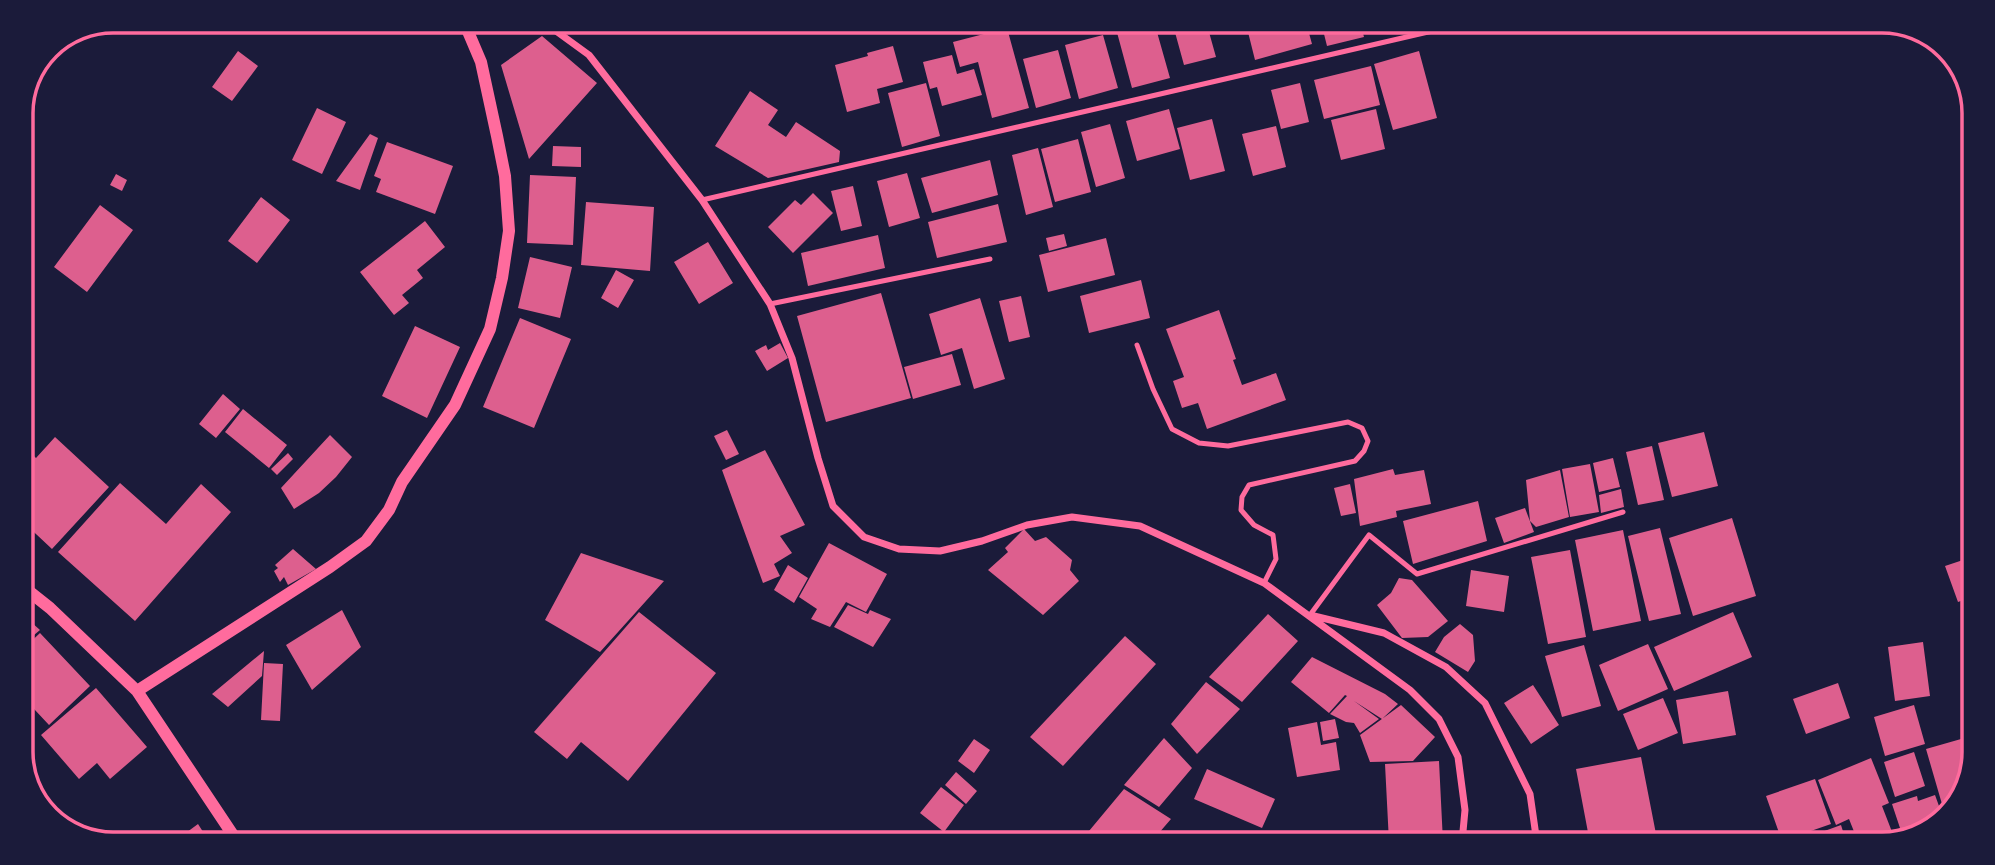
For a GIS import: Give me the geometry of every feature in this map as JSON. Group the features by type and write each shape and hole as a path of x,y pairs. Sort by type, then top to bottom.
{"street":[{"path":"136,691 330,567 366,541 389,510 402,482 455,405 490,329 509,231 505,176 497,136 481,62 469,33"},
{"path":"559,33 589,55 702,200 770,304 792,358 833,506 863,537 899,550 940,551 982,541 1027,525 1072,517 1139,526 1264,583 1410,690 1439,719 1458,757 1465,810 1463,832"},
{"path":"33,595 136,691 231,832"},
{"path":"1310,615 1384,633 1446,667 1485,703 1530,794 1535,832"}],"lane":[{"path":"702,200 1424,33"},
{"path":"770,304 990,259"},
{"path":"1137,345 1153,389 1172,429 1199,443 1228,446 1348,422 1362,428 1368,441 1355,461 1249,485 1242,497 1241,510 1254,525 1273,535 1276,559 1264,583"},
{"path":"1310,615 1369,535 1417,574 1623,512"}],"building":[{"path":"988,33 1008,33 1029,108 992,118 978,62 960,67 953,42"},
{"path":"1117,33 1157,33 1170,78 1132,88"},
{"path":"1175,33 1209,33 1216,57 1184,65"},
{"path":"1248,33 1309,33 1312,44 1255,60"},
{"path":"1324,33 1363,33 1364,37 1327,46"},
{"path":"1103,35 1118,88 1079,99 1065,45"},
{"path":"542,36 597,83 529,159 501,65"},
{"path":"893,46 903,82 877,89 880,103 847,112 835,65"},
{"path":"1058,50 1071,98 1036,108 1023,59"},
{"path":"238,51 258,66 232,101 212,87"},
{"path":"1419,51 1437,118 1393,130 1374,64"},
{"path":"952,55 957,74 974,69 982,95 942,106 937,87 930,89 923,62"},
{"path":"1371,66 1380,105 1324,119 1314,80"},
{"path":"926,83 940,136 902,147 888,93"},
{"path":"1300,83 1309,122 1281,129 1271,90"},
{"path":"750,91 778,110 768,125 786,137 796,122 840,151 839,162 768,178 715,146"},
{"path":"317,108 346,122 322,174 292,160"},
{"path":"1169,109 1180,149 1137,161 1126,121"},
{"path":"1376,109 1385,149 1341,160 1331,120"},
{"path":"1212,119 1225,171 1190,180 1177,128"},
{"path":"1110,124 1125,178 1096,187 1081,132"},
{"path":"1276,126 1286,167 1253,176 1242,134"},
{"path":"370,134 378,138 360,190 336,181"},
{"path":"1078,139 1091,192 1055,202 1041,149"},
{"path":"387,142 453,166 435,214 376,192 381,179 374,176"},
{"path":"553,146 581,147 581,167 552,166"},
{"path":"1038,148 1053,207 1026,215 1012,155"},
{"path":"990,160 998,195 932,213 921,178"},
{"path":"907,173 920,218 889,227 877,181"},
{"path":"116,174 127,180 122,191 110,185"},
{"path":"530,175 576,177 573,245 527,243"},
{"path":"853,186 862,226 841,231 831,191"},
{"path":"813,193 833,213 793,253 768,227 795,200 801,205"},
{"path":"261,197 290,220 257,263 228,241"},
{"path":"586,202 654,207 650,271 581,265"},
{"path":"998,204 1007,242 937,258 928,222"},
{"path":"100,205 133,230 87,292 54,267"},
{"path":"425,221 445,247 417,270 423,278 402,295 409,303 394,315 360,272"},
{"path":"1064,234 1067,246 1049,251 1046,238"},
{"path":"878,235 885,268 808,286 801,253"},
{"path":"1106,238 1115,275 1048,292 1039,255"},
{"path":"708,242 733,283 699,304 674,262"},
{"path":"530,257 572,267 560,318 518,308"},
{"path":"616,270 634,280 618,308 601,298"},
{"path":"1141,280 1150,318 1089,333 1080,296"},
{"path":"881,293 911,398 826,422 797,316"},
{"path":"1021,296 1030,337 1009,342 999,301"},
{"path":"980,298 1005,379 974,389 962,348 941,355 929,314"},
{"path":"1219,310 1242,385 1276,373 1286,400 1207,429 1198,403 1182,408 1173,381 1184,377 1166,329"},
{"path":"520,318 571,339 534,428 483,407"},
{"path":"415,326 460,347 427,418 382,396"},
{"path":"780,343 788,358 767,371 755,351 766,345 768,350"},
{"path":"952,354 961,385 913,399 904,367"},
{"path":"223,394 240,409 216,438 199,424"},
{"path":"243,409 287,445 269,468 225,432"},
{"path":"727,430 739,454 726,460 714,436"},
{"path":"1704,432 1718,486 1672,497 1658,443"},
{"path":"330,435 352,457 319,493 294,509 281,488"},
{"path":"55,437 109,487 52,549 33,531 33,455 36,458"},
{"path":"1652,446 1664,500 1638,505 1626,452"},
{"path":"765,450 805,525 780,536 792,553 774,564 780,576 763,583 722,470"},
{"path":"288,453 293,459 277,475 271,469"},
{"path":"1613,458 1620,487 1599,492 1593,463"},
{"path":"1590,464 1599,512 1570,517 1562,469"},
{"path":"1393,469 1395,475 1424,470 1431,504 1396,511 1397,517 1360,526 1354,479"},
{"path":"1560,470 1569,517 1536,527 1530,521 1526,480"},
{"path":"120,483 166,524 201,484 231,512 135,621 58,552"},
{"path":"1350,484 1356,513 1341,516 1334,488"},
{"path":"1621,489 1624,507 1601,513 1599,495"},
{"path":"1478,501 1487,541 1413,564 1403,521"},
{"path":"1525,508 1534,532 1504,543 1495,518"},
{"path":"1732,518 1756,596 1693,616 1669,538"},
{"path":"1660,528 1681,614 1649,621 1628,536"},
{"path":"1024,529 1035,541 1046,537 1072,560 1070,570 1079,581 1043,615 988,570 1008,552 1005,548"},
{"path":"1623,530 1641,621 1593,631 1575,540"},
{"path":"829,543 887,574 866,612 846,602 830,627 811,619 817,609 799,597"},
{"path":"293,549 316,569 288,585 284,577 280,582 274,571 278,568 275,565"},
{"path":"1570,550 1586,637 1548,644 1531,557"},
{"path":"581,553 664,581 600,652 545,620"},
{"path":"1962,560 1962,601 1958,602 1945,566"},
{"path":"788,565 808,578 794,603 774,590"},
{"path":"1471,570 1509,576 1504,612 1466,606"},
{"path":"1399,578 1412,580 1448,621 1428,637 1402,638 1377,605 1391,593"},
{"path":"848,605 868,614 870,610 891,619 873,647 834,627"},
{"path":"342,610 361,647 312,690 286,645"},
{"path":"639,612 716,673 628,781 581,742 567,759 534,732"},
{"path":"1733,612 1752,657 1674,691 1654,647"},
{"path":"1268,614 1298,641 1242,702 1209,677"},
{"path":"33,624 40,630 33,636"},
{"path":"1460,624 1473,635 1475,661 1468,672 1435,652 1444,637"},
{"path":"40,633 90,686 49,725 33,708 33,640"},
{"path":"1125,636 1156,664 1063,766 1030,737"},
{"path":"1923,642 1930,696 1895,701 1888,647"},
{"path":"1648,644 1668,689 1618,711 1599,665"},
{"path":"1584,645 1601,706 1562,717 1545,656"},
{"path":"264,651 262,676 228,707 212,694"},
{"path":"1312,657 1385,694 1398,704 1382,719 1354,701 1379,719 1360,733 1354,723 1330,714 1347,696 1345,695 1329,713 1291,682"},
{"path":"264,663 283,664 280,721 261,720"},
{"path":"1206,682 1240,709 1197,754 1171,724"},
{"path":"1838,683 1850,718 1806,734 1793,699"},
{"path":"1533,685 1559,725 1531,744 1504,703"},
{"path":"96,688 147,747 110,779 97,763 79,779 41,735"},
{"path":"1728,691 1736,735 1683,744 1676,700"},
{"path":"1663,698 1678,733 1638,750 1623,714"},
{"path":"1401,705 1435,737 1413,761 1370,762 1360,735"},
{"path":"1914,705 1925,744 1885,756 1874,717"},
{"path":"1335,719 1339,738 1323,741 1320,722"},
{"path":"1317,722 1321,745 1336,742 1340,770 1297,777 1288,728"},
{"path":"1164,738 1192,768 1159,807 1124,785"},
{"path":"974,739 990,750 974,773 958,761"},
{"path":"1962,739 1956,782 1942,804 1926,749"},
{"path":"1914,752 1925,786 1895,797 1884,762"},
{"path":"1641,757 1656,832 1588,832 1576,769"},
{"path":"1871,758 1889,803 1882,806 1892,831 1854,832 1849,819 1836,825 1818,780"},
{"path":"1439,761 1443,832 1388,832 1385,764"},
{"path":"1207,769 1275,799 1262,828 1194,799"},
{"path":"956,772 977,791 966,804 945,785"},
{"path":"1815,779 1831,824 1808,832 1779,832 1766,796"},
{"path":"941,787 964,805 944,832 920,813"},
{"path":"1124,789 1171,819 1160,832 1088,832"},
{"path":"1935,795 1939,807 1917,824 1900,829 1892,804 1917,796 1918,801"},
{"path":"198,824 203,832 187,832"},
{"path":"1841,825 1843,832 1822,832"}]}
